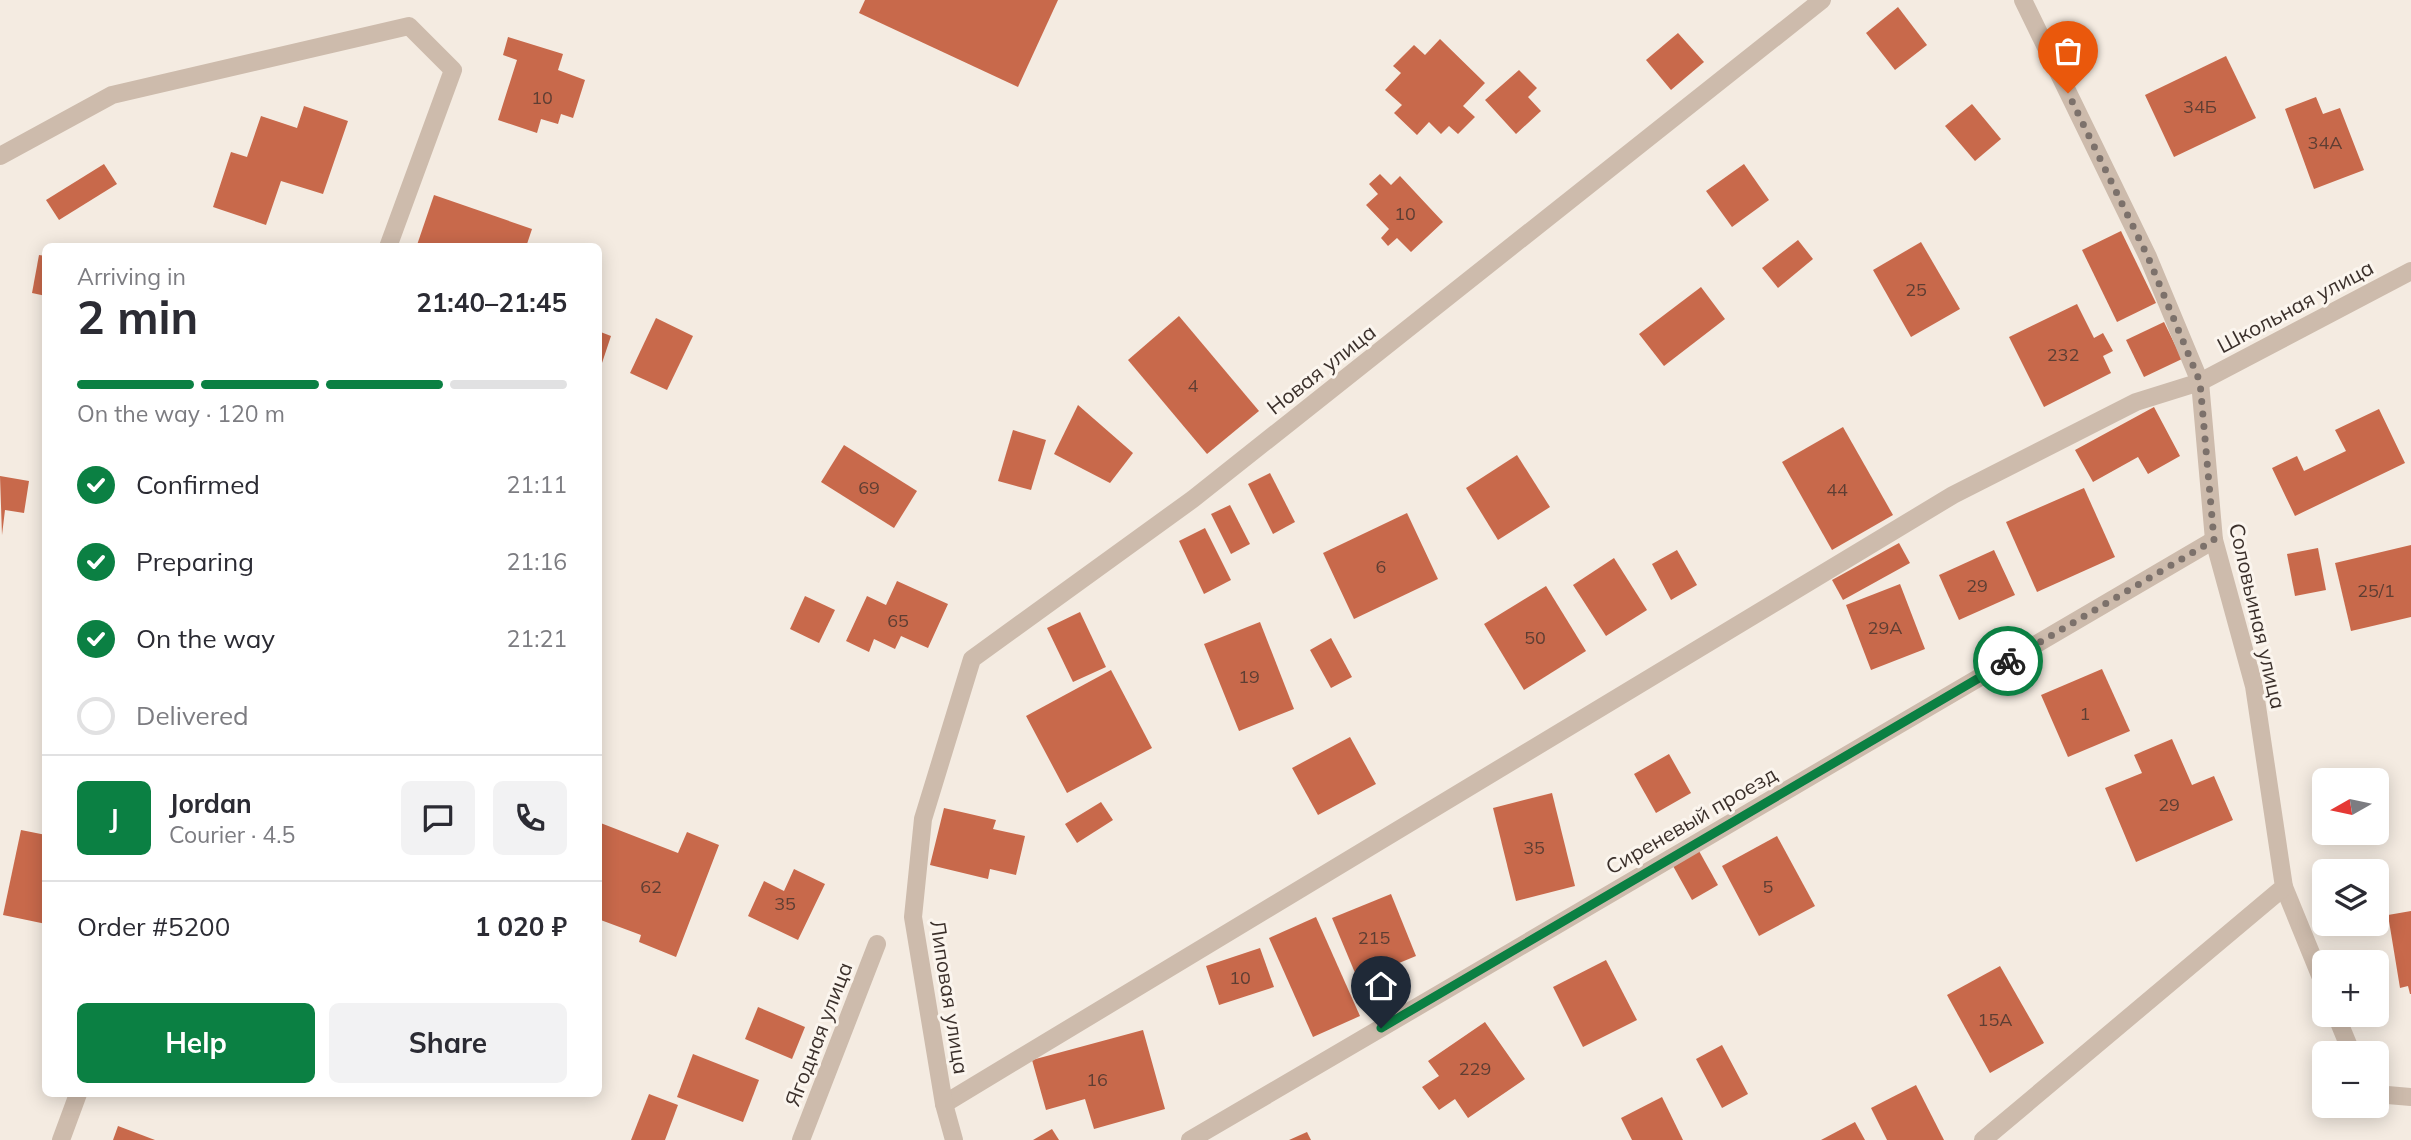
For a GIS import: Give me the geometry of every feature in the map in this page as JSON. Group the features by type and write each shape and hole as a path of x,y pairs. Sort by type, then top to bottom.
{"street":[{"name":"Новая улица","path":"923,819 972,659 1193,499 1822,0"},
{"name":"Соловьиная улица","path":"2023,0 2148,257 2200,382 2214,540 2255,686 2284,887 2312,956"},
{"path":"0,156 112,95 409,26 453,70 389,243"},
{"name":"Школьная улица","path":"944,1104 1953,495 2136,402 2200,382 2411,271"},
{"name":"Сиреневый проезд","path":"1190,1140 2214,540"},
{"name":"Липовая улица","path":"923,819 913,917 944,1104 954,1140"},
{"path":"1983,1140 2284,887"},
{"name":"Ягодная улица","path":"801,1140 877,944"},
{"path":"2389,1095 2411,1097"},
{"path":"61,1140 77,1097"}],"building":[{"path":"865,0 1058,0 1018,87 859,13"},
{"path":"1898,7 1927,45 1895,70 1866,33"},
{"path":"1678,33 1704,62 1671,90 1646,60"},
{"path":"508,37 563,54 558,70 585,80 573,118 561,114 558,124 541,119 537,133 498,120 517,60 503,55"},
{"path":"1440,39 1485,83 1463,106 1475,117 1458,134 1449,126 1441,134 1429,122 1417,135 1394,113 1402,105 1385,90 1401,73 1393,66 1414,45 1425,55"},
{"path":"2226,56 2256,118 2174,157 2145,95"},
{"path":"1519,70 1537,88 1528,97 1541,111 1516,134 1485,100"},
{"path":"2316,97 2323,114 2340,108 2364,170 2314,189 2285,109"},
{"path":"1972,104 2001,139 1975,161 1945,126"},
{"path":"304,106 348,121 323,194 281,181 266,225 213,207 231,152 247,157 261,116 297,128"},
{"path":"104,164 117,184 59,220 46,200"},
{"path":"1744,164 1769,200 1732,227 1706,191"},
{"path":"1380,174 1391,185 1400,176 1443,222 1411,252 1397,238 1388,246 1381,238 1389,229 1366,205 1378,194 1369,184"},
{"path":"434,195 532,229 527,243 418,243"},
{"path":"2121,231 2156,303 2117,322 2082,250"},
{"path":"1798,240 1813,259 1778,288 1762,268"},
{"path":"1921,242 1960,309 1911,337 1873,270"},
{"path":"39,255 42,255 42,295 32,293"},
{"path":"1701,287 1725,319 1664,366 1639,334"},
{"path":"2077,304 2094,338 2103,333 2113,351 2103,356 2111,373 2044,407 2009,337"},
{"path":"1179,316 1259,411 1207,454 1128,360"},
{"path":"656,318 693,336 667,390 630,373"},
{"path":"2164,322 2182,359 2144,377 2126,340"},
{"path":"602,333 611,336 602,363"},
{"path":"1078,405 1133,453 1110,483 1054,454"},
{"path":"2154,407 2180,456 2148,474 2138,457 2093,482 2075,450"},
{"path":"2379,409 2405,463 2295,516 2272,468 2297,456 2304,471 2346,451 2335,430"},
{"path":"1843,427 1893,515 1832,550 1782,462"},
{"path":"1013,430 1046,440 1031,490 998,481"},
{"path":"844,445 917,491 894,528 821,482"},
{"path":"1517,455 1550,507 1498,540 1466,488"},
{"path":"1270,473 1295,522 1273,534 1248,484"},
{"path":"0,476 29,481 24,513 5,510 2,535"},
{"path":"2084,488 2115,557 2037,592 2006,522"},
{"path":"1230,505 1250,544 1231,554 1211,514"},
{"path":"1407,513 1438,579 1354,619 1323,553"},
{"path":"1205,528 1231,580 1204,594 1179,541"},
{"path":"1899,543 1910,563 1843,600 1832,580"},
{"path":"2411,545 2411,617 2351,631 2335,563"},
{"path":"2318,548 2326,590 2295,596 2287,554"},
{"path":"1677,550 1697,585 1671,600 1652,564"},
{"path":"1994,550 2015,595 1959,620 1939,575"},
{"path":"1614,558 1647,610 1606,636 1573,585"},
{"path":"897,581 948,604 928,648 901,636 895,649 874,639 869,652 846,641 867,596 886,605"},
{"path":"1900,584 1925,649 1871,670 1846,605"},
{"path":"1546,586 1586,651 1524,690 1484,624"},
{"path":"805,596 835,610 819,643 790,629"},
{"path":"1080,612 1106,667 1073,682 1047,628"},
{"path":"1260,622 1294,709 1239,731 1204,644"},
{"path":"1331,638 1352,677 1331,688 1310,650"},
{"path":"2102,669 2130,731 2068,757 2041,695"},
{"path":"1111,670 1152,748 1067,793 1026,716"},
{"path":"1350,737 1376,784 1318,815 1292,768"},
{"path":"2172,739 2192,785 2214,776 2233,820 2136,862 2105,788 2142,773 2134,755"},
{"path":"1669,754 1691,793 1656,813 1634,774"},
{"path":"1552,793 1575,886 1516,901 1493,808"},
{"path":"1101,802 1113,820 1077,843 1065,824"},
{"path":"944,808 996,820 993,829 1025,836 1016,875 990,869 988,879 930,865"},
{"path":"602,824 678,853 687,832 719,845 676,957 639,942 641,935 602,920"},
{"path":"21,830 42,834 42,923 3,915"},
{"path":"1777,836 1815,906 1759,936 1722,866"},
{"path":"1699,851 1718,885 1692,900 1673,866"},
{"path":"794,869 825,884 798,940 748,916 764,881 784,891"},
{"path":"1391,894 1416,956 1358,980 1332,918"},
{"path":"2411,911 2411,994 2408,986 2400,988 2389,915"},
{"path":"1316,917 1360,1016 1313,1037 1269,938"},
{"path":"1260,948 1274,987 1219,1005 1206,966"},
{"path":"1606,960 1637,1020 1583,1047 1553,987"},
{"path":"2000,966 2044,1043 1990,1073 1947,995"},
{"path":"758,1007 805,1027 792,1059 745,1039"},
{"path":"1485,1022 1525,1079 1468,1118 1455,1099 1439,1110 1422,1087 1439,1076 1428,1061"},
{"path":"1143,1030 1165,1109 1094,1129 1085,1099 1046,1110 1032,1060"},
{"path":"1722,1045 1748,1094 1722,1108 1696,1059"},
{"path":"693,1054 759,1080 743,1122 677,1097"},
{"path":"1916,1085 1944,1140 1887,1140 1871,1108"},
{"path":"649,1094 678,1105 665,1140 631,1140"},
{"path":"1662,1097 1683,1140 1632,1140 1621,1118"},
{"path":"1855,1122 1865,1140 1821,1140"},
{"path":"118,1126 155,1140 113,1140"},
{"path":"1052,1129 1059,1140 1033,1140"},
{"path":"1307,1132 1311,1140 1289,1140"}],"way so far":[{"path":"2008,661 2214,540 2200,382 2148,257 2068,93"}],"route":[{"path":"1381,1028 2008,661"}]}
